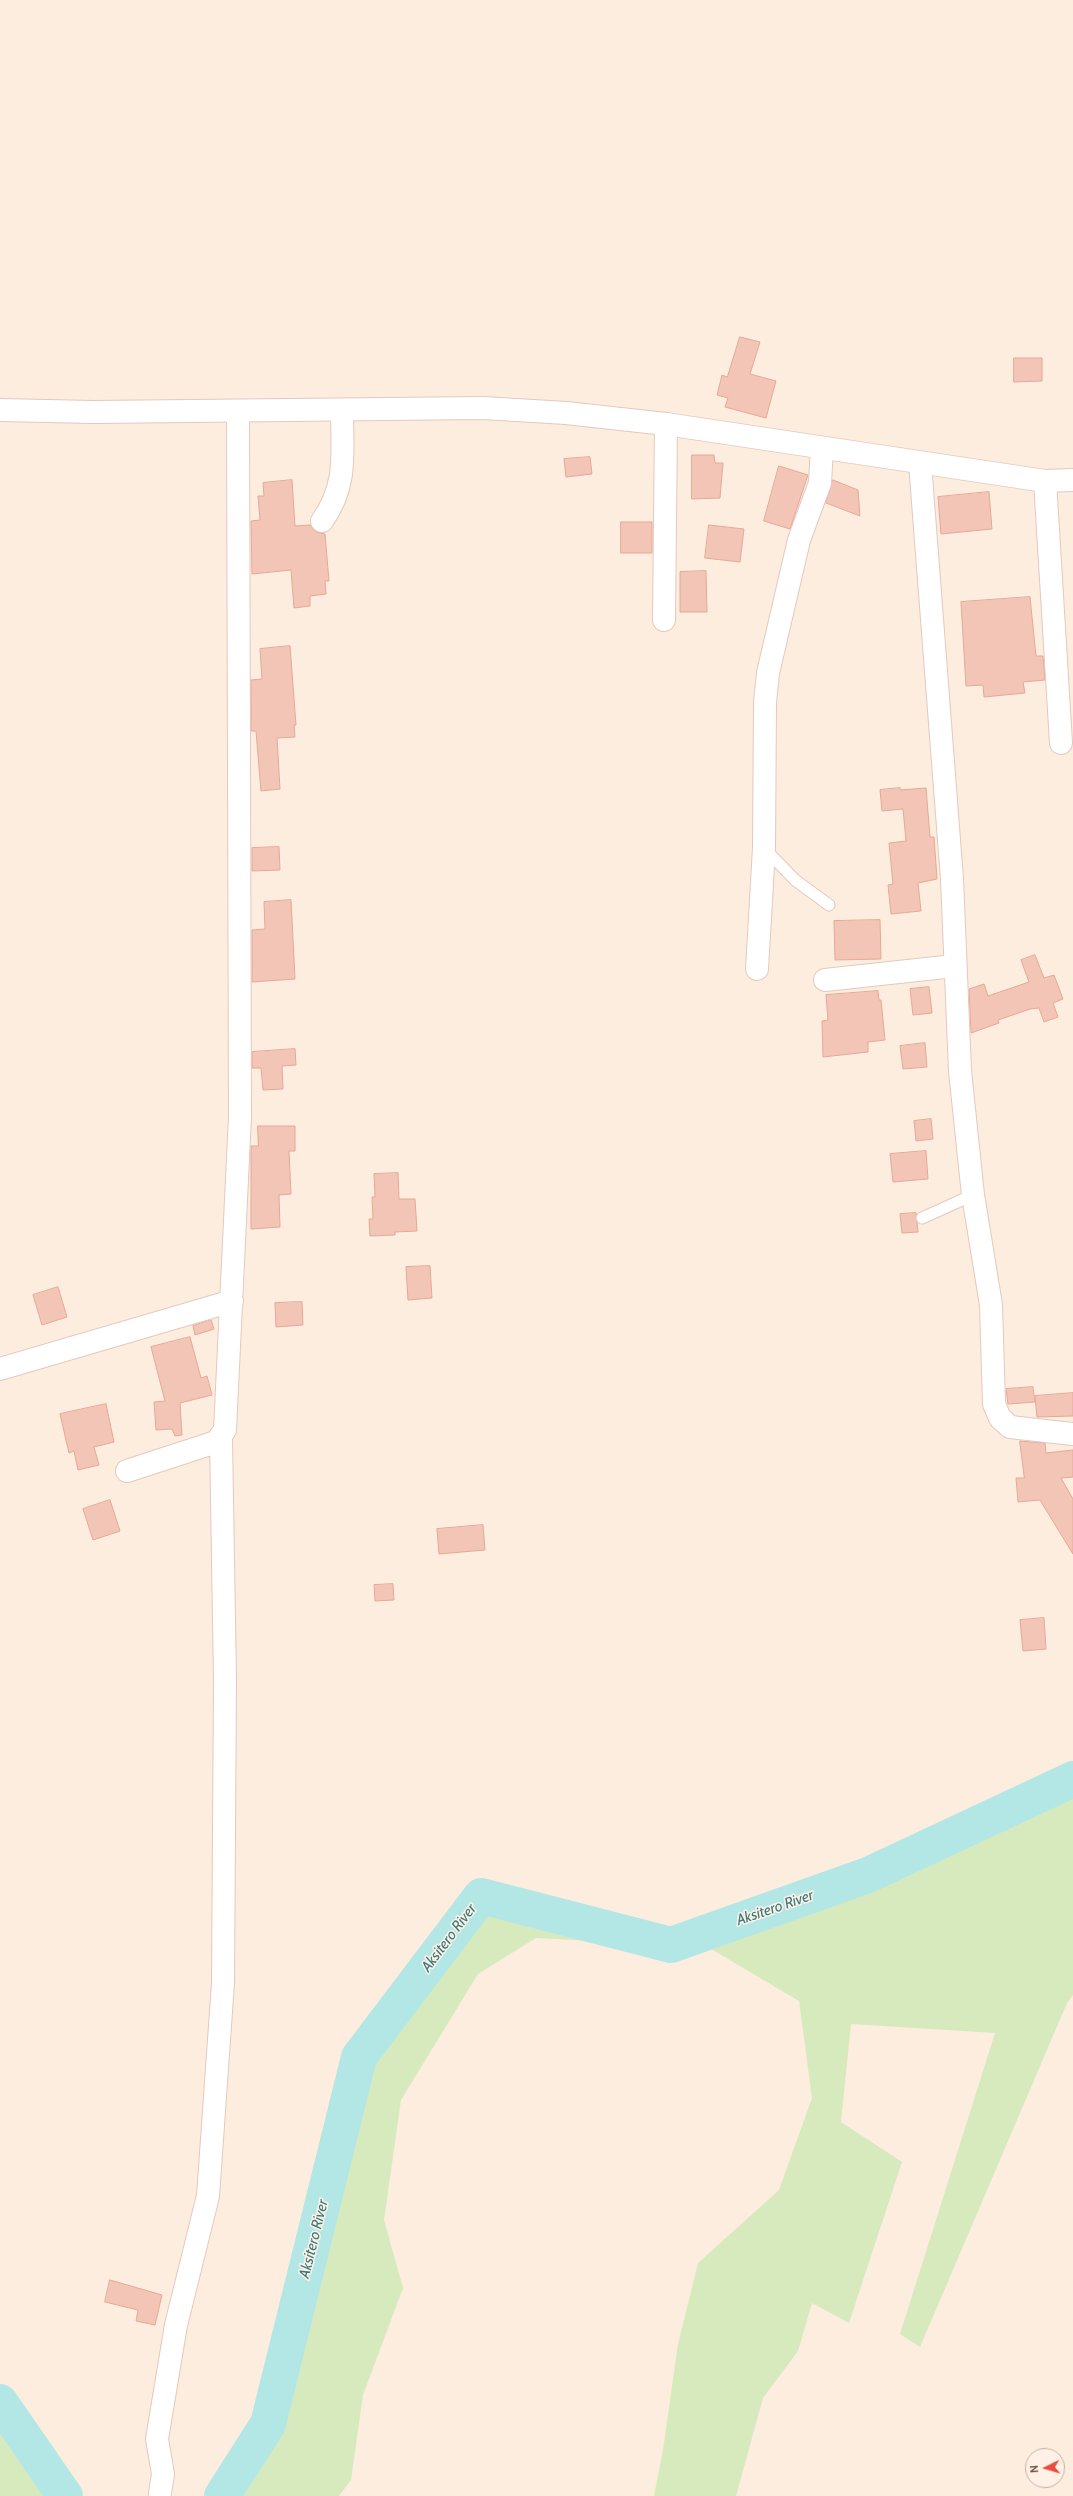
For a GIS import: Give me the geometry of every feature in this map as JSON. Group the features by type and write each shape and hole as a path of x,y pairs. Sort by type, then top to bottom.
{"street":[{"path":"0,410 94,412 490,408 626,418 1045,481 1073,480"},
{"path":"322,521 339,493 342,470 342,410"},
{"path":"127,1471 216,1442 221,1438 225,1430 228,1396 240,1116 238,411"},
{"path":"664,620 666,424"},
{"path":"757,969 764,848 765,702 768,672 799,540 820,483 822,448"},
{"path":"920,463 952,879 954,966 960,1071 973,1195 991,1305 994,1404 1000,1418 1010,1426 1073,1434"},
{"path":"1045,481 1061,743"},
{"path":"825,980 954,966"},
{"path":"0,1369 232,1301"},
{"path":"160,2493 163,2474 157,2439 176,2324 208,2196 223,1982 225,1680 221,1438"}],"lane":[{"path":"764,848 795,880 829,904"},
{"path":"922,1218 973,1195"}],"green space":[{"path":"1073,1778 1073,1995 1067,2003 920,2347 900,2334 995,2033 851,2024 841,2122 902,2162 849,2323 812,2303 798,2351 763,2398 736,2496 654,2496 663,2450 678,2344 698,2263 779,2190 812,2098 799,2001 691,1937"},
{"path":"481,1896 671,1945 536,1938 478,1974 401,2100 384,2220 403,2288 363,2395 351,2480 339,2496 222,2496 268,2424 359,2057"},
{"path":"0,2402 65,2496 0,2496"}],"building":[{"path":"740,337 760,342 750,374 776,381 766,418 725,407 728,398 717,395 722,375 727,377"},
{"path":"1014,358 1042,358 1042,381 1014,382"},
{"path":"692,455 714,455 715,463 723,463 720,498 692,499"},
{"path":"590,457 592,474 566,477 564,459"},
{"path":"779,466 808,475 790,529 764,521"},
{"path":"292,480 295,526 310,525 316,532 325,534 329,581 325,581 326,594 310,596 310,606 294,608 291,570 252,574 251,521 260,520 258,496 264,496 263,483"},
{"path":"833,480 858,490 860,516 826,503"},
{"path":"989,492 992,529 941,534 938,497"},
{"path":"621,522 652,522 652,553 621,553"},
{"path":"709,525 744,529 740,562 705,558"},
{"path":"706,571 707,612 680,612 680,572"},
{"path":"1030,597 1036,656 1043,656 1045,680 1023,682 1025,693 984,697 983,685 966,686 961,602"},
{"path":"290,646 296,725 294,725 295,737 277,738 280,789 261,791 256,731 251,731 251,680 262,679 260,649"},
{"path":"900,788 900,790 926,788 930,837 934,837 937,879 918,883 921,911 891,914 888,885 893,884 889,843 906,841 903,809 882,811 880,790"},
{"path":"279,847 280,870 252,871 252,848"},
{"path":"291,900 295,979 252,982 252,930 265,929 264,902"},
{"path":"880,920 881,959 835,960 834,921"},
{"path":"1035,955 1044,978 1054,975 1063,999 1053,1003 1058,1017 1044,1022 1039,1008 1030,1009 998,1020 999,1023 971,1033 969,989 984,984 988,996 1029,982 1021,960"},
{"path":"929,987 932,1013 913,1015 910,989"},
{"path":"878,991 879,1000 881,1000 885,1040 868,1042 868,1052 823,1057 822,1021 828,1020 826,995"},
{"path":"925,1043 927,1067 903,1069 900,1046"},
{"path":"295,1049 296,1065 282,1066 283,1089 263,1090 261,1068 252,1068 252,1052"},
{"path":"931,1119 933,1139 916,1141 914,1121"},
{"path":"258,1126 295,1126 295,1151 289,1151 291,1194 279,1195 280,1227 251,1229 251,1146 258,1146"},
{"path":"926,1151 928,1179 893,1182 890,1154"},
{"path":"398,1173 399,1199 415,1199 417,1231 395,1232 395,1235 370,1236 369,1219 373,1219 372,1197 375,1197 374,1174"},
{"path":"916,1213 918,1232 902,1233 900,1214"},
{"path":"430,1266 432,1298 408,1300 406,1267"},
{"path":"58,1287 67,1317 42,1325 33,1295"},
{"path":"302,1302 303,1325 276,1327 275,1303"},
{"path":"211,1320 214,1329 195,1335 193,1326"},
{"path":"190,1337 201,1378 207,1376 212,1395 180,1403 182,1435 175,1436 172,1429 156,1430 154,1402 165,1401 151,1347"},
{"path":"1033,1387 1035,1402 1008,1404 1006,1389"},
{"path":"1073,1393 1073,1416 1037,1417 1035,1396"},
{"path":"106,1404 114,1442 94,1447 99,1465 78,1470 74,1451 69,1453 60,1414"},
{"path":"1020,1441 1045,1443 1046,1453 1073,1450 1073,1477 1061,1478 1073,1499 1073,1554 1040,1500 1018,1502 1016,1478 1024,1478"},
{"path":"110,1500 120,1531 93,1540 83,1509"},
{"path":"483,1525 485,1550 439,1554 437,1529"},
{"path":"393,1584 394,1600 375,1601 374,1585"},
{"path":"1044,1618 1046,1649 1023,1651 1020,1620"},
{"path":"110,2280 162,2295 155,2325 136,2321 138,2310 105,2302"}],"waterway":[{"name":"Aksitero River","path":"222,2496 268,2424 359,2057 481,1896 671,1945 868,1875 1073,1779"},
{"name":"Aksitero River","path":"0,2402 65,2496"}]}
